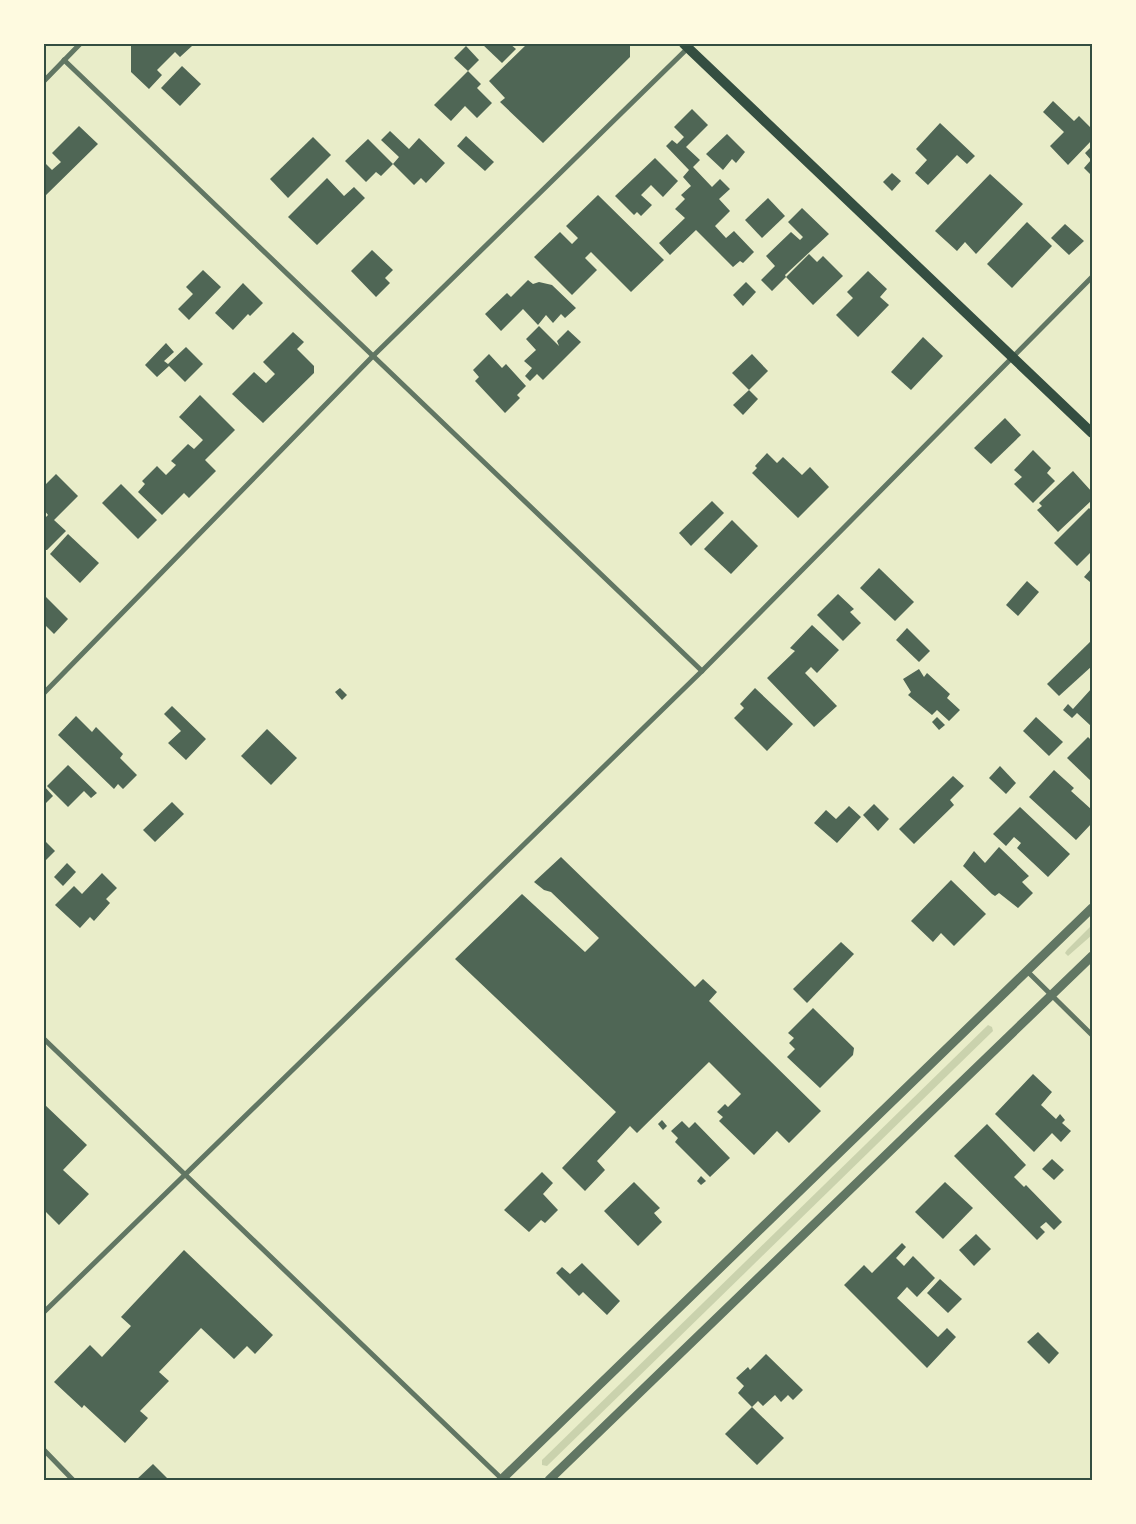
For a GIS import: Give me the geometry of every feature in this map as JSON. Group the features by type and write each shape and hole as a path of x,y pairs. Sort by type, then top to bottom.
{"main road":[{"path":"688,45 1092,433"}],"street":[{"path":"44,81 80,44"},
{"path":"44,692 373,356 688,45"},
{"path":"64,60 702,671"},
{"path":"44,1312 702,671 1012,356 1092,278"},
{"path":"44,1039 502,1480 1092,908"},
{"path":"549,1480 1092,956"},
{"path":"1027,971 1092,1035"},
{"path":"44,1450 73,1480"}],"green space":[{"path":"1092,925 1092,935 1068,956 1065,953 1067,950"},
{"path":"988,1025 992,1027 993,1031 547,1466 542,1465 542,1460"}],"building":[{"path":"133,44 190,44 192,46 180,57 175,52 157,70 162,75 149,89 131,72 131,46"},
{"path":"482,44 510,44 516,49 502,63"},
{"path":"527,44 630,44 630,57 543,143 500,102 505,98 489,81"},
{"path":"466,46 479,60 468,71 454,58"},
{"path":"182,66 201,84 180,106 161,88"},
{"path":"468,71 481,84 477,88 492,103 477,118 465,106 451,121 434,105"},
{"path":"1053,101 1074,121 1079,116 1092,129 1092,140 1068,165 1050,146 1064,132 1043,112"},
{"path":"692,109 708,125 686,147 700,160 693,167 712,187 720,179 730,189 719,199 730,211 715,226 726,238 734,231 754,252 743,263 740,261 733,267 696,230 670,255 659,243 685,218 675,209 685,199 681,195 691,186 683,177 689,170 666,146 672,140 677,144 684,137 674,127"},
{"path":"940,123 975,156 967,164 957,155 928,185 915,173 927,160 916,149"},
{"path":"79,126 98,144 44,197 44,162 52,170 61,162 52,153"},
{"path":"390,131 409,149 419,138 445,163 426,183 421,178 414,185 393,164 399,157 381,140"},
{"path":"727,134 745,152 736,163 732,159 723,170 706,154"},
{"path":"466,136 494,162 485,171 457,146"},
{"path":"313,137 331,155 288,198 270,179"},
{"path":"368,139 393,164 381,176 376,172 366,182 345,161"},
{"path":"1092,146 1092,176 1084,168 1091,160 1085,153"},
{"path":"655,158 678,181 663,197 651,185 641,195 652,205 641,216 637,212 634,215 615,196"},
{"path":"892,173 901,181 892,191 883,182"},
{"path":"990,174 1023,204 976,254 965,242 957,251 935,231"},
{"path":"327,178 344,196 354,187 365,198 317,245 288,217"},
{"path":"598,195 664,260 631,292 591,252 585,258 597,270 572,295 534,257 560,232 572,244 578,238 566,226"},
{"path":"768,198 785,216 762,238 745,220"},
{"path":"802,208 829,234 785,275 786,277 772,291 761,280 775,266 766,256 791,232 800,240 803,237 788,222"},
{"path":"1027,222 1052,246 1012,288 987,264"},
{"path":"1065,224 1084,241 1069,255 1051,238"},
{"path":"372,250 393,270 385,278 390,283 376,297 351,271"},
{"path":"809,254 817,262 823,256 843,276 813,305 786,277"},
{"path":"203,270 221,287 189,320 178,309 193,294 186,287"},
{"path":"868,271 887,289 880,297 889,305 858,337 836,315 853,298 847,292"},
{"path":"528,280 533,284 539,282 552,285 576,308 565,318 561,314 553,323 546,315 538,325 523,309 501,331 485,314 507,293 511,297"},
{"path":"746,282 756,292 743,306 733,295"},
{"path":"243,283 263,303 250,316 248,314 233,330 215,313"},
{"path":"539,326 559,346 557,341 568,330 581,342 543,380 537,374 530,381 525,376 532,368 524,361 536,350 526,339"},
{"path":"293,332 304,342 297,349 314,366 314,373 263,423 232,394 254,372 266,383 275,374 263,362"},
{"path":"923,337 943,356 911,390 891,372"},
{"path":"166,343 174,352 164,361 168,364 186,347 203,364 185,382 169,366 157,377 145,365"},
{"path":"489,354 502,368 506,364 526,386 517,395 520,398 505,413 475,381 479,377 473,370"},
{"path":"752,354 768,371 749,390 732,373"},
{"path":"749,390 758,399 743,415 733,405"},
{"path":"200,395 235,430 205,460 216,471 189,498 184,493 162,515 138,492 145,484 142,481 157,466 166,475 176,465 171,461 188,444 194,449 203,440 179,417"},
{"path":"1005,418 1021,435 991,464 974,448"},
{"path":"1033,450 1051,468 1047,473 1055,481 1033,503 1014,484 1022,477 1014,470"},
{"path":"767,453 777,463 783,457 802,475 810,467 829,487 798,518 752,473 757,468 755,466"},
{"path":"1073,471 1092,492 1092,500 1058,532 1037,510 1042,506 1039,503"},
{"path":"56,474 78,496 54,520 66,531 47,550 44,550 44,519 48,515 44,510 44,486"},
{"path":"121,484 157,520 138,539 102,503"},
{"path":"712,501 724,513 691,546 679,533"},
{"path":"1089,508 1092,511 1092,551 1077,566 1054,543"},
{"path":"732,520 758,546 731,574 704,549"},
{"path":"68,534 99,563 80,583 50,554"},
{"path":"879,568 914,602 895,621 860,588"},
{"path":"1091,569 1092,580 1090,582 1084,577"},
{"path":"1027,581 1039,592 1018,616 1006,605"},
{"path":"838,594 854,609 850,612 861,623 843,641 817,615"},
{"path":"44,595 68,619 54,634 44,624"},
{"path":"812,625 839,650 817,673 811,667 805,673 837,706 814,727 767,678 795,651 790,648"},
{"path":"907,628 930,651 919,662 896,640"},
{"path":"1092,640 1092,666 1059,696 1047,684"},
{"path":"919,669 924,677 927,673 950,694 947,698 960,710 949,721 937,710 932,715 908,695 911,692 903,679"},
{"path":"340,688 347,695 342,700 335,692"},
{"path":"755,688 793,724 767,751 734,718 744,708 740,704"},
{"path":"1092,688 1091,726 1077,713 1072,718 1063,710 1068,704 1073,709"},
{"path":"172,706 206,739 186,760 168,743 181,731 164,714"},
{"path":"76,716 92,732 96,727 123,754 120,758 137,775 123,789 118,784 114,789 58,735"},
{"path":"937,717 945,725 939,730 932,722"},
{"path":"1036,717 1063,742 1049,756 1023,731"},
{"path":"267,729 297,758 271,785 241,756"},
{"path":"1088,737 1092,741 1092,782 1067,758"},
{"path":"68,765 97,793 91,798 84,791 68,807 47,786"},
{"path":"1000,766 1016,783 1006,794 989,778"},
{"path":"1054,770 1074,788 1071,791 1092,810 1092,823 1076,840 1029,797"},
{"path":"953,776 964,786 950,800 954,805 914,844 899,829"},
{"path":"44,786 53,796 44,805"},
{"path":"172,802 184,814 155,842 143,830"},
{"path":"874,804 889,819 878,831 863,815"},
{"path":"849,806 861,817 837,843 814,823 826,810 836,819"},
{"path":"1020,807 1070,854 1048,877 1017,848 1021,843 1014,837 1006,846 993,834"},
{"path":"44,840 55,851 46,860 44,858"},
{"path":"999,847 1029,876 1022,882 1033,893 1018,908 999,893 995,896 992,894 963,866 974,851 985,863"},
{"path":"561,857 695,987 703,979 717,992 709,1001 821,1111 789,1143 777,1131 754,1155 719,1121 723,1117 717,1112 725,1104 728,1107 741,1094 709,1062 637,1133 630,1126 597,1161 605,1170 585,1191 562,1168 616,1112 455,959 522,894 585,952 599,938 551,892 544,890 534,882"},
{"path":"67,863 76,872 63,886 54,877"},
{"path":"102,873 117,888 106,899 110,903 94,921 90,917 80,928 55,905 74,886 82,894"},
{"path":"951,880 986,914 954,946 941,933 933,942 911,921"},
{"path":"841,942 854,954 807,1003 793,989"},
{"path":"813,1008 854,1048 853,1055 820,1088 787,1057 795,1049 789,1043 794,1038 788,1033"},
{"path":"1033,1074 1052,1092 1041,1105 1056,1119 1060,1114 1065,1120 1062,1123 1071,1131 1061,1142 1052,1133 1034,1152 995,1114"},
{"path":"44,1104 87,1145 63,1170 89,1194 59,1225 46,1212 44,1214"},
{"path":"662,1120 667,1126 663,1130 658,1124"},
{"path":"682,1121 689,1128 695,1122 730,1158 710,1177 675,1142 678,1138 671,1131"},
{"path":"987,1124 1026,1165 1014,1177 1024,1187 1026,1185 1062,1222 1054,1230 1046,1222 1040,1227 1045,1232 1037,1240 954,1156"},
{"path":"1052,1159 1064,1170 1054,1180 1042,1169"},
{"path":"542,1172 553,1183 543,1194 558,1210 545,1223 541,1220 529,1232 504,1210"},
{"path":"701,1176 706,1181 701,1185 697,1181"},
{"path":"634,1182 660,1208 654,1213 662,1222 638,1246 604,1211"},
{"path":"945,1182 973,1208 943,1239 915,1212"},
{"path":"976,1234 991,1249 974,1266 959,1250"},
{"path":"902,1243 906,1247 896,1258 904,1266 913,1256 935,1278 917,1297 907,1287 897,1298 938,1337 947,1328 956,1337 927,1368 844,1285 864,1265 872,1273"},
{"path":"184,1250 273,1335 255,1354 247,1346 234,1359 201,1328 159,1372 169,1381 140,1411 148,1418 125,1443 84,1405 82,1408 54,1382 90,1345 102,1357 131,1326 121,1317"},
{"path":"582,1263 620,1301 607,1315 583,1292 579,1296 556,1273 562,1267 570,1274"},
{"path":"940,1279 962,1299 948,1313 927,1293"},
{"path":"1038,1332 1059,1353 1049,1364 1027,1342"},
{"path":"766,1354 803,1390 793,1400 788,1395 781,1402 775,1395 763,1406 758,1401 752,1407 738,1393 744,1386 736,1378 748,1367 750,1370"},
{"path":"752,1407 784,1438 757,1465 725,1434"},
{"path":"153,1464 168,1479 136,1480"}]}
